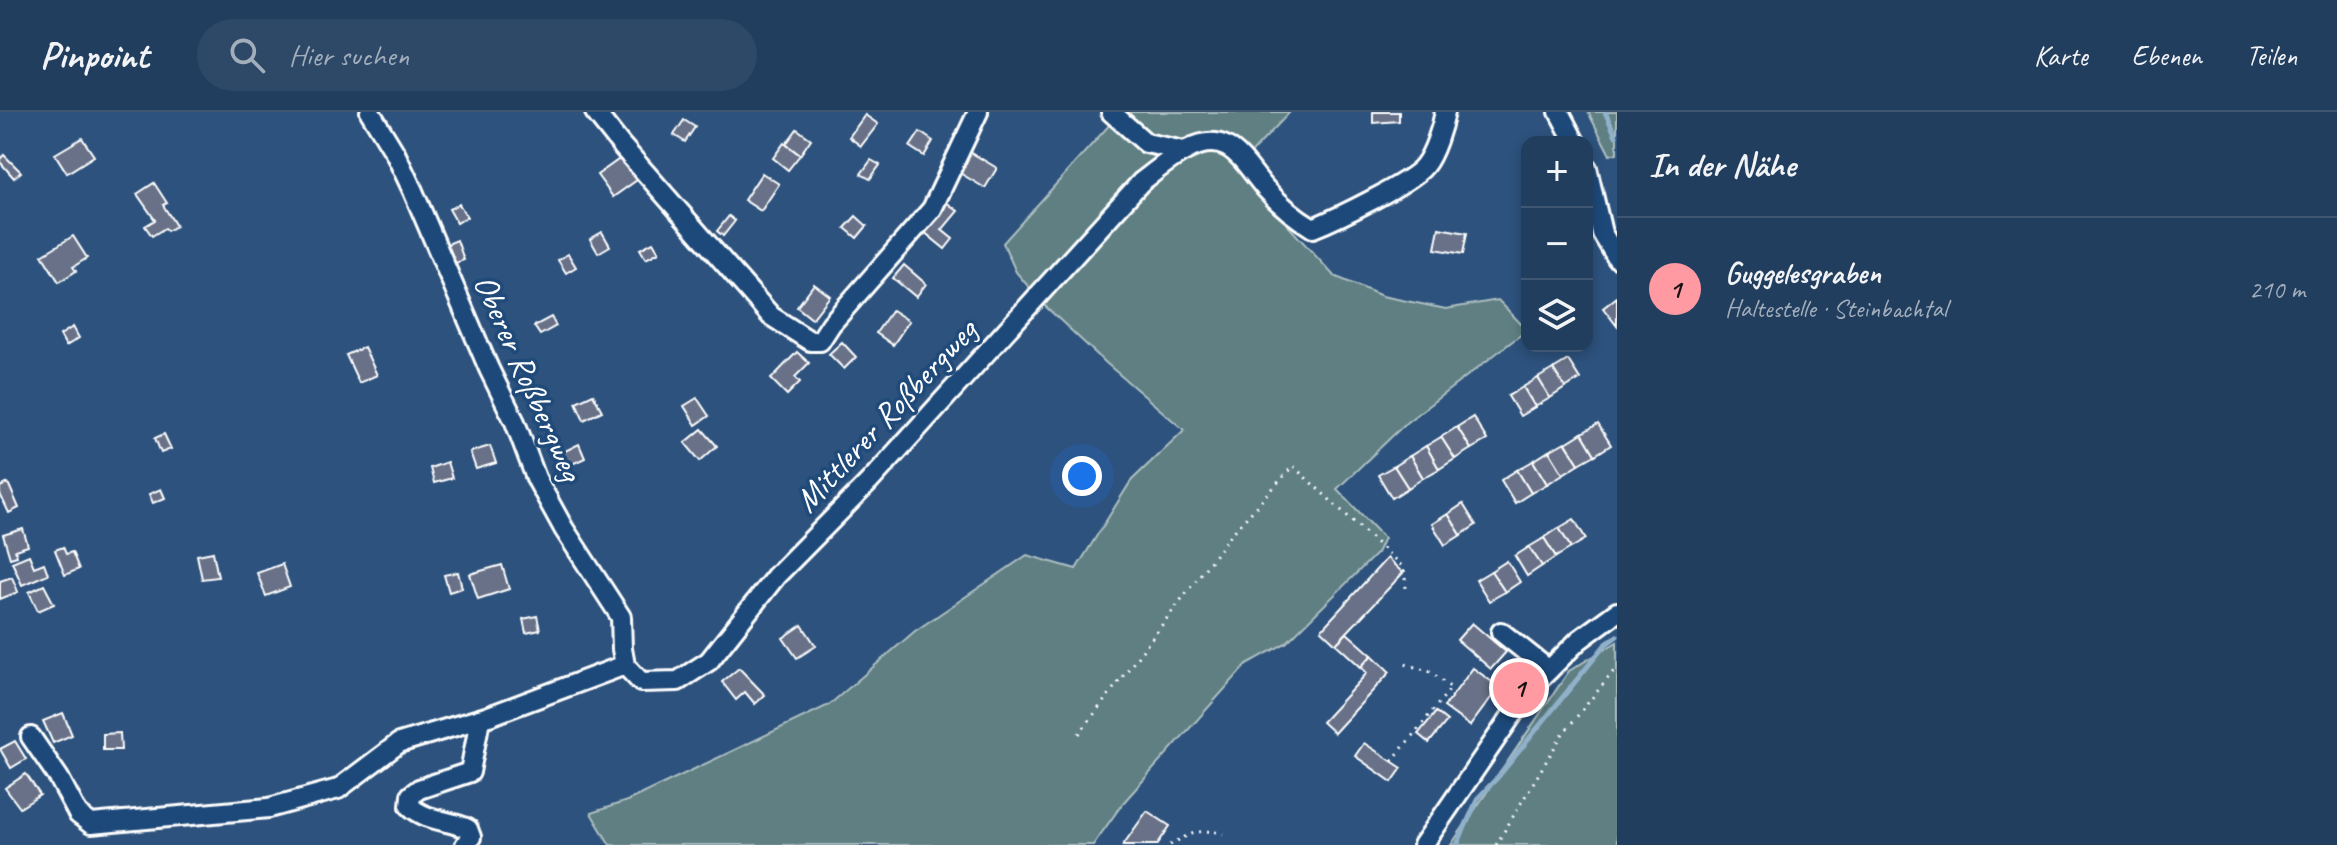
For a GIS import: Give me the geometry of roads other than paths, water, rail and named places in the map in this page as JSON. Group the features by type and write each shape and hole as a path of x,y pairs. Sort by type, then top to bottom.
{"street":[{"name":"Oberer Roßbergweg","path":"370,112 413,191 515,422 536,478 564,529 621,617 625,665"},
{"path":"595,112 771,316 810,341 820,341 831,324 932,209 978,112"},
{"name":"Mittlerer Roßbergweg","path":"625,665 641,682 678,681 709,661 776,576 879,471 1141,182 1184,151 1213,142 1222,144 1241,156 1267,190 1297,218 1313,228 1399,184 1424,166 1442,127 1445,112"},
{"path":"1559,112 1572,136"},
{"name":"Mittlerer Roßbergweg","path":"1112,113 1146,143 1184,151"},
{"path":"1593,194 1602,233 1617,258"},
{"path":"1423,845 1530,689 1579,640 1617,612"},
{"path":"1501,632 1549,670"},
{"path":"31,737 59,778 78,814 91,824 269,808 338,789 399,743 480,719 625,665"},
{"path":"465,845 471,837 468,829 416,813 410,806 411,795 419,789 470,772 480,719"}],"waterway":[{"path":"1605,112 1616,136"},
{"path":"1457,845 1478,798 1605,645 1617,636"}],"place":[{"name":"Guggelesgraben","path":"1519,688"}]}
